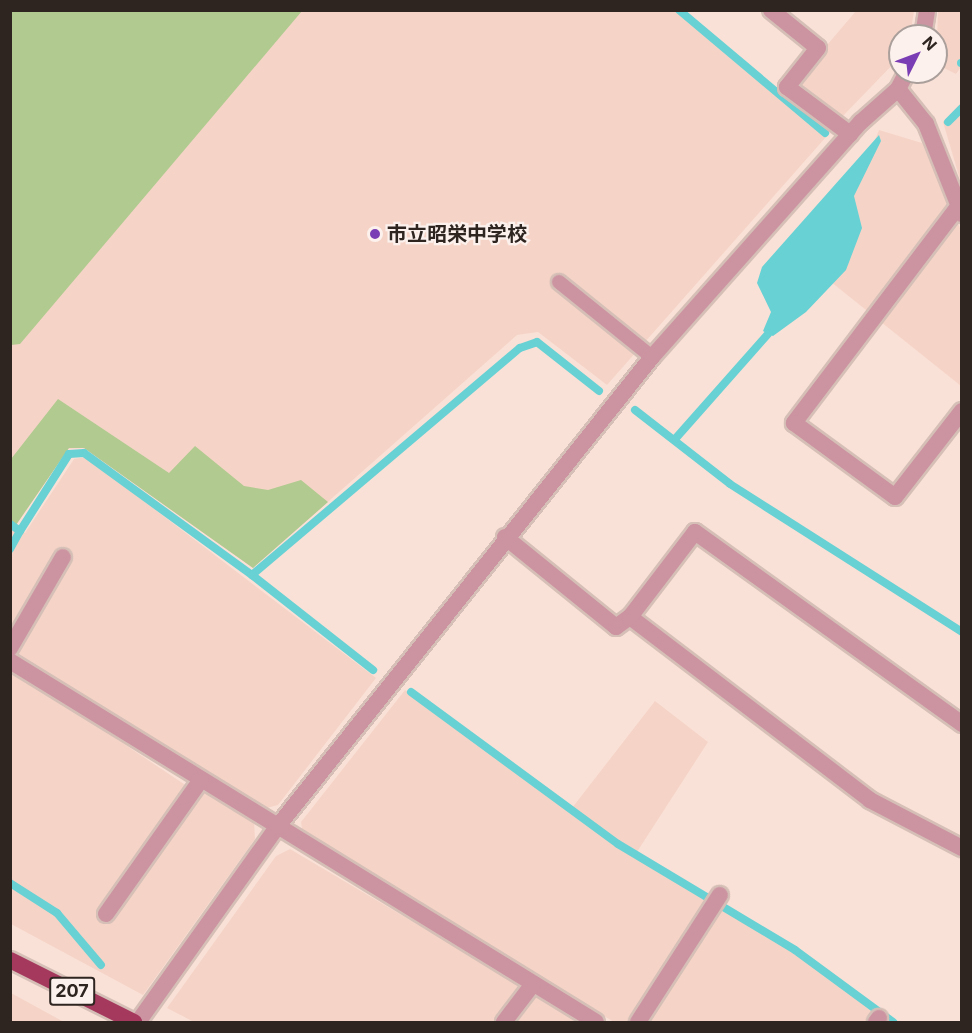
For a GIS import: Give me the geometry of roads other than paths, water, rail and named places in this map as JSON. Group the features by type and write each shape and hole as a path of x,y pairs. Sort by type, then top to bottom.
{"highway":[{"name":"207","path":"10,960 136,1023"}],"street":[{"path":"771,10 818,48 787,87 850,134"},
{"path":"136,1023 278,826 505,537 652,357 850,134 901,84"},
{"path":"898,89 926,124 959,211 794,423 895,496 962,411"},
{"path":"505,537 616,627 630,617 695,532 962,724"},
{"path":"10,648 63,557"},
{"path":"630,617 870,800 962,848"},
{"path":"10,661 596,1023"},
{"path":"106,914 201,780"},
{"path":"638,1023 717,901"},
{"path":"504,1023 533,984"}],"lane":[{"path":"560,282 652,357"}],"water":[{"path":"879,135 881,141 854,196 862,228 846,270 806,312 773,336 768,334 763,331 771,312 757,283 762,267"}],"waterway":[{"path":"679,10 825,133"},
{"path":"948,122 962,108"},
{"path":"676,438 768,334"},
{"path":"10,524 20,531 69,454 84,453 252,575 520,348 537,342 599,391"},
{"path":"635,410 730,484 962,632"},
{"path":"10,549 20,531"},
{"path":"252,575 373,670"},
{"path":"411,692 618,844 795,950 893,1022"},
{"path":"10,883 57,913 101,965"}],"place":[{"name":"市立昭栄中学校","path":"375,234"}]}
